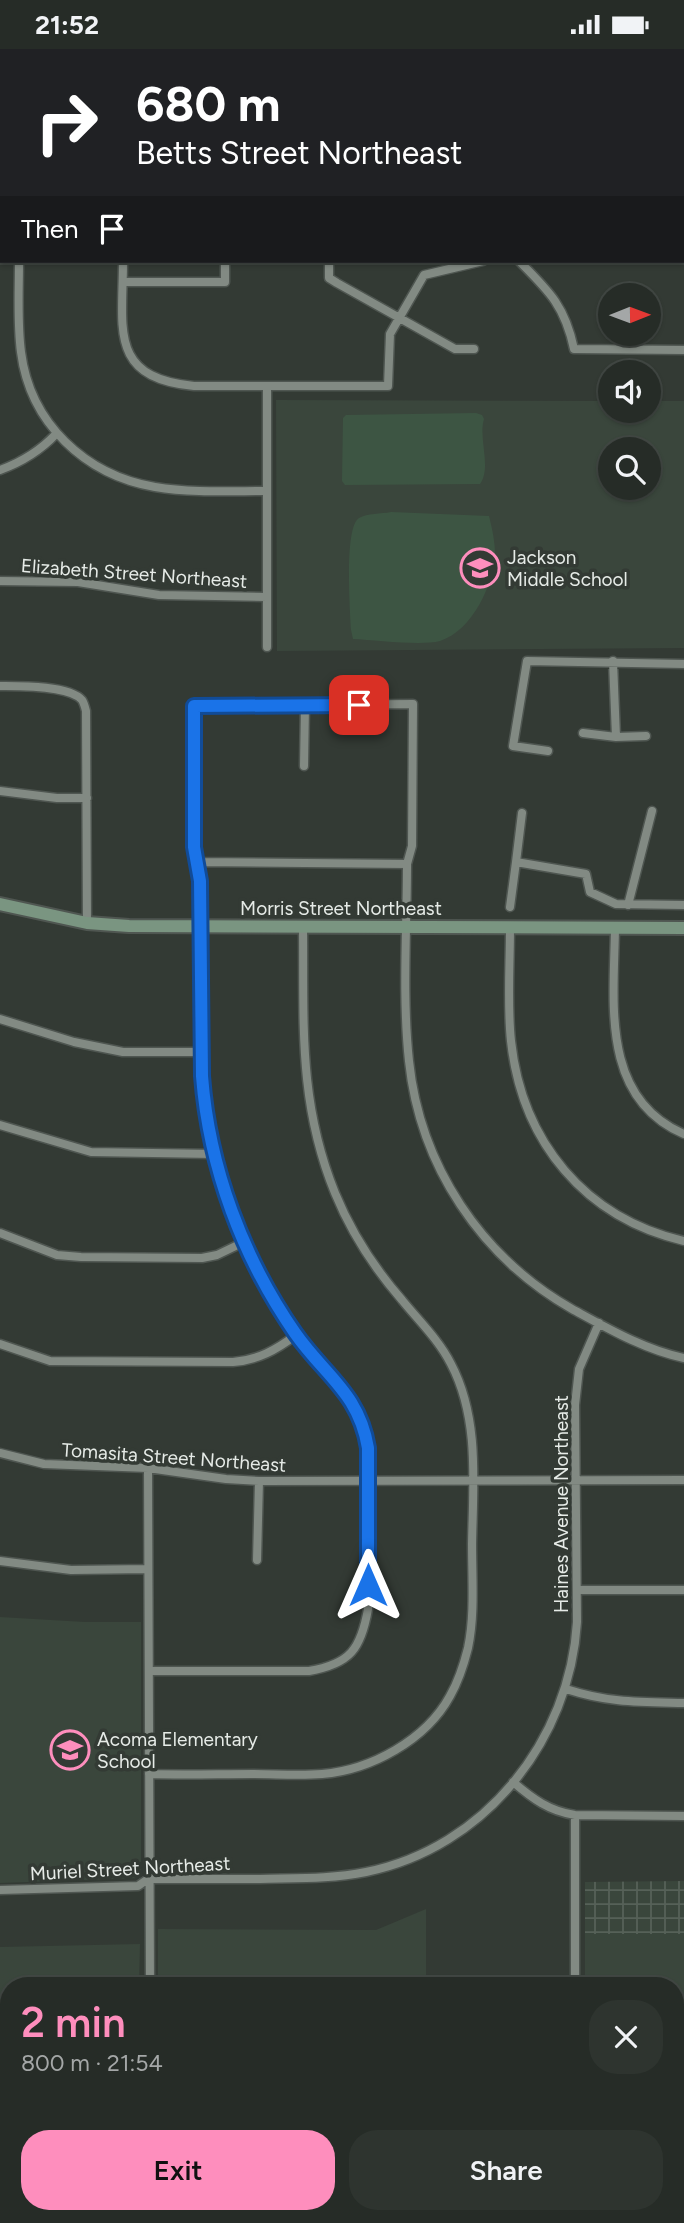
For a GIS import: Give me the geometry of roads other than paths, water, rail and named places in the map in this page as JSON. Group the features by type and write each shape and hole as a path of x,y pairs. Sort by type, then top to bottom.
{"street":[{"path":"19,263 21,354 36,401 56,434 85,459 110,473 139,483 210,491 267,491"},
{"path":"123,263 123,328 126,349 132,361 155,379 172,384 388,387 390,334 424,275 475,263"},
{"path":"123,282 225,282 225,263"},
{"path":"329,263 329,278 455,349 474,349"},
{"path":"521,263 554,296 569,326 574,349 684,350"},
{"path":"267,386 267,647"},
{"path":"0,470 19,464 56,434"},
{"name":"Elizabeth Street Northeast","path":"0,581 78,582 169,595 267,597"},
{"path":"548,751 513,746 527,661 684,664"},
{"path":"613,661 616,737"},
{"path":"0,686 55,689 82,700 88,723 87,923"},
{"path":"149,1671 309,1671 326,1668 342,1661 353,1652 364,1635 368,1609 368,1448 365,1431 357,1409 347,1393 296,1335 266,1287 244,1243 214,1154 204,1101 201,1052 200,881 196,862 194,706 413,704 412,846 407,864 407,1037 412,1082 427,1141 444,1178 470,1219 502,1257 552,1297 599,1324 667,1354 684,1358"},
{"path":"304,766 305,705"},
{"path":"583,733 616,737 646,736"},
{"path":"0,791 57,798 88,798"},
{"path":"628,905 652,811"},
{"path":"510,907 522,813"},
{"path":"196,862 407,864"},
{"path":"516,862 586,874 590,892 616,904 684,905"},
{"name":"Morris Street Northeast","path":"0,904 87,923 303,927 684,928"},
{"path":"149,1774 323,1775 367,1764 411,1740 431,1722 450,1697 461,1672 468,1645 472,1610 473,1481 472,1439 467,1409 450,1362 431,1333 370,1259 336,1194 323,1159 311,1114 305,1076 303,927"},
{"path":"510,928 510,1039 521,1094 536,1127 556,1160 597,1203 637,1226 684,1241"},
{"path":"615,928 616,1043 621,1066 630,1086 645,1107 684,1134"},
{"path":"0,1019 74,1042 123,1052 201,1052"},
{"path":"0,1125 91,1152 214,1154"},
{"path":"0,1233 57,1255 81,1257 202,1258 217,1255 244,1243"},
{"name":"Haines Avenue Northeast","path":"513,1782 532,1760 545,1738 566,1689 576,1644 575,1405 579,1369 599,1324"},
{"path":"0,1344 50,1361 233,1362 265,1356 296,1335"},
{"name":"Tomasita Street Northeast","path":"0,1453 44,1464 148,1468 259,1481 684,1480"},
{"path":"148,1468 150,1977"},
{"path":"257,1560 259,1481"},
{"path":"0,1561 71,1570 148,1569"},
{"path":"577,1590 684,1590"},
{"path":"566,1689 618,1702 684,1703"},
{"path":"513,1782 540,1804 557,1812 575,1815 684,1816"},
{"name":"Muriel Street Northeast","path":"0,1890 138,1886 148,1879 322,1878 368,1871 401,1862 460,1832 484,1813 513,1782"},
{"path":"575,1815 575,1977"}],"place":[{"name":"Jackson Middle School","path":"480,568"},
{"name":"Acoma Elementary School","path":"70,1750"}]}
